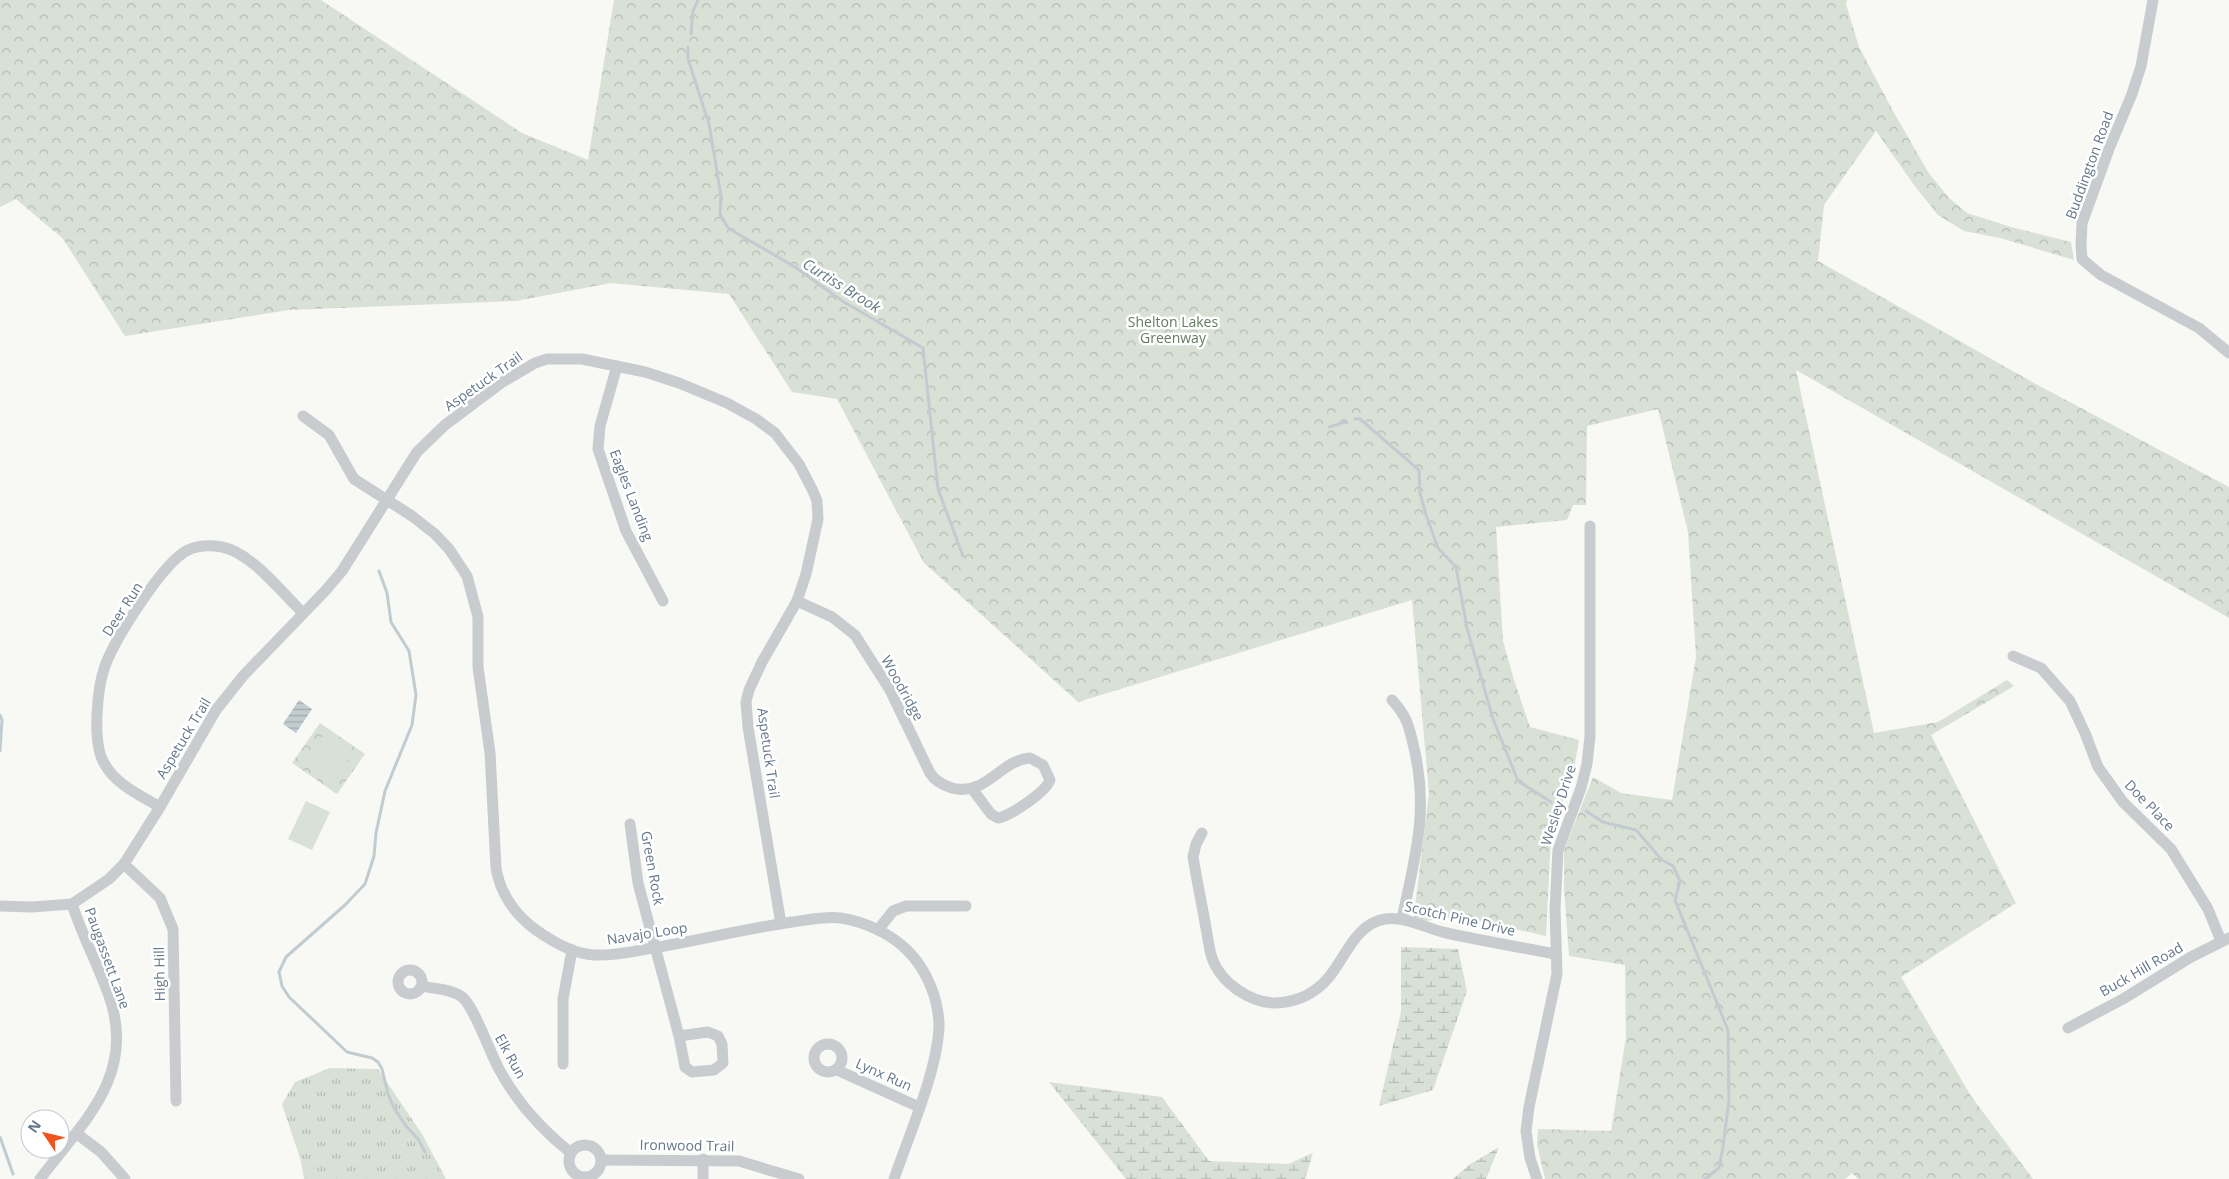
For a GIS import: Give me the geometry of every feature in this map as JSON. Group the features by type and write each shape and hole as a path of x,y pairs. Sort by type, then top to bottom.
{"street":[{"name":"Buddington Road","path":"2153,0 2141,66 2135,85 2082,223 2082,259 2101,275 2199,328 2229,353"},
{"name":"Aspetuck Trail","path":"0,906 32,907 72,904 109,879 124,864 160,807 216,710 243,676 342,571 410,461 426,443 470,406 521,370 548,359 565,358 582,359 617,366 670,380 705,392 756,419 781,440 799,464 813,490 819,512 817,529 797,601 752,681 746,702 748,727 781,924"},
{"name":"Eagles Landing","path":"617,366 600,426 598,449 626,531 663,601"},
{"name":"Navajo Loop","path":"303,416 329,435 354,479 412,516 435,534 449,548 467,576 478,617 478,667 490,753 494,851 498,877 507,898 523,920 542,934 572,950 594,955 613,955 781,924 834,918 851,920 878,930 898,942 918,963 929,983 937,1008 939,1026 936,1048 919,1107 894,1179"},
{"name":"Wesley Drive","path":"1537,1179 1530,1158 1526,1131 1529,1107 1558,974 1555,954 1558,850 1581,788 1587,764 1590,736 1590,526"},
{"name":"Deer Run","path":"160,807 129,789 113,775 103,762 100,754 98,734 100,692 105,667 128,624 161,576 174,560 187,550 202,546 221,547 238,553 251,563 303,614"},
{"name":"Woodridge","path":"797,601 832,618 854,636 890,690 933,777 946,786 974,790"},
{"name":"Doe Place","path":"2013,656 2041,668 2070,701 2098,767 2123,802 2171,848 2225,939"},
{"path":"1392,700 1404,712 1408,723 1417,761 1422,795 1421,823 1402,919"},
{"path":"1024,758 1039,761 1046,769 1050,780 1043,790 1007,815 998,818 990,814 974,790 1024,758"},
{"name":"Green Rock","path":"630,824 638,883 679,1036"},
{"name":"Scotch Pine Drive","path":"1202,833 1196,844 1193,857 1212,958 1220,973 1233,986 1249,997 1265,1003 1301,1000 1314,991 1329,977 1360,931 1373,923 1385,919 1402,919 1445,933 1555,954"},
{"name":"High Hill","path":"124,864 160,898 166,907 173,929 176,1101"},
{"name":"Paugassett Lane","path":"40,1179 76,1133 107,1086 116,1047 114,1016 110,998 72,904"},
{"path":"878,930 893,911 906,906 966,906"},
{"name":"Buck Hill Road","path":"2068,1028 2124,999 2161,975 2225,939"},
{"path":"563,1064 563,999 572,950"},
{"name":"Elk Run","path":"422,986 451,992 465,1000 500,1070 515,1093 540,1126 570,1153"},
{"path":"708,1032 718,1036 722,1044 723,1064 714,1070 692,1072 685,1068 679,1036 708,1032"},
{"name":"Lynx Run","path":"837,1070 919,1107"},
{"path":"76,1133 101,1152 125,1179"},
{"path":"582,1145 590,1146 598,1151 601,1160 595,1172 587,1176 578,1177 570,1166 570,1153 582,1145"},
{"path":"703,1159 703,1179"},
{"name":"Ironwood Trail","path":"601,1160 703,1159 740,1161 800,1179"}],"green space":[{"name":"Shelton Lakes Greenway","path":"0,0 321,0 522,133 588,160 614,0 1847,0 1846,4 1859,47 1928,172 1949,198 1967,213 2011,227 2071,242 2074,260 2000,238 1964,231 1938,215 1876,131 1824,205 1818,261 2034,383 2229,487 2229,618 1796,370 1874,733 1938,722 2007,680 2014,686 1931,735 2016,903 1901,977 1971,1096 2033,1179 1858,1179 1852,1173 1845,1179 1545,1179 1537,1145 1538,1129 1611,1131 1626,1037 1625,965 1569,956 1564,888 1564,850 1593,777 1621,793 1672,800 1696,657 1688,532 1658,409 1587,426 1586,505 1573,505 1567,520 1496,527 1503,641 1530,727 1579,740 1574,769 1551,836 1546,936 1459,916 1413,923 1429,793 1412,600 1078,702 924,563 837,399 792,392 729,294 611,283 516,301 289,310 125,336 63,239 16,199 0,207"},
{"path":"320,723 365,754 337,794 292,763"},
{"path":"325,733 353,752 344,765 316,746"},
{"path":"312,750 341,769 332,782 304,763"},
{"path":"306,801 330,812 312,850 288,839"},
{"path":"1401,947 1458,949 1467,991 1433,1090 1379,1106 1401,1012"},
{"path":"330,1068 378,1069 422,1134 446,1179 304,1179 301,1161 282,1104 295,1082"},
{"path":"1049,1082 1162,1097 1209,1161 1288,1164 1313,1153 1305,1179 1126,1179"},
{"path":"1499,1147 1486,1179 1453,1179 1469,1165"}],"shaded area":[{"path":"299,700 312,709 296,733 283,724"}],"waterway":[{"name":"Curtiss Brook","path":"691,34 693,11 698,0"},
{"name":"Curtiss Brook","path":"688,47 688,59 709,124 721,196 720,214 728,228 795,267 844,302 923,348 938,489 963,556"},
{"path":"1355,419 1360,419 1419,470 1420,493 1438,548 1456,567 1467,628 1493,719 1518,781 1551,802"},
{"path":"1329,427 1346,422"},
{"path":"379,571 387,593 391,622 409,651 416,695 412,725 385,791 376,833 374,856 365,884 345,905 286,957 279,972 282,986 289,997 347,1052 372,1058 378,1062 394,1108 406,1126 418,1139 425,1152"},
{"path":"0,715 2,720 0,751"},
{"path":"1586,811 1603,822 1636,830 1662,860 1673,866 1680,881 1675,900 1728,1030 1729,1100 1723,1147 1719,1168 1705,1179"},
{"path":"0,1137 13,1174"}]}
